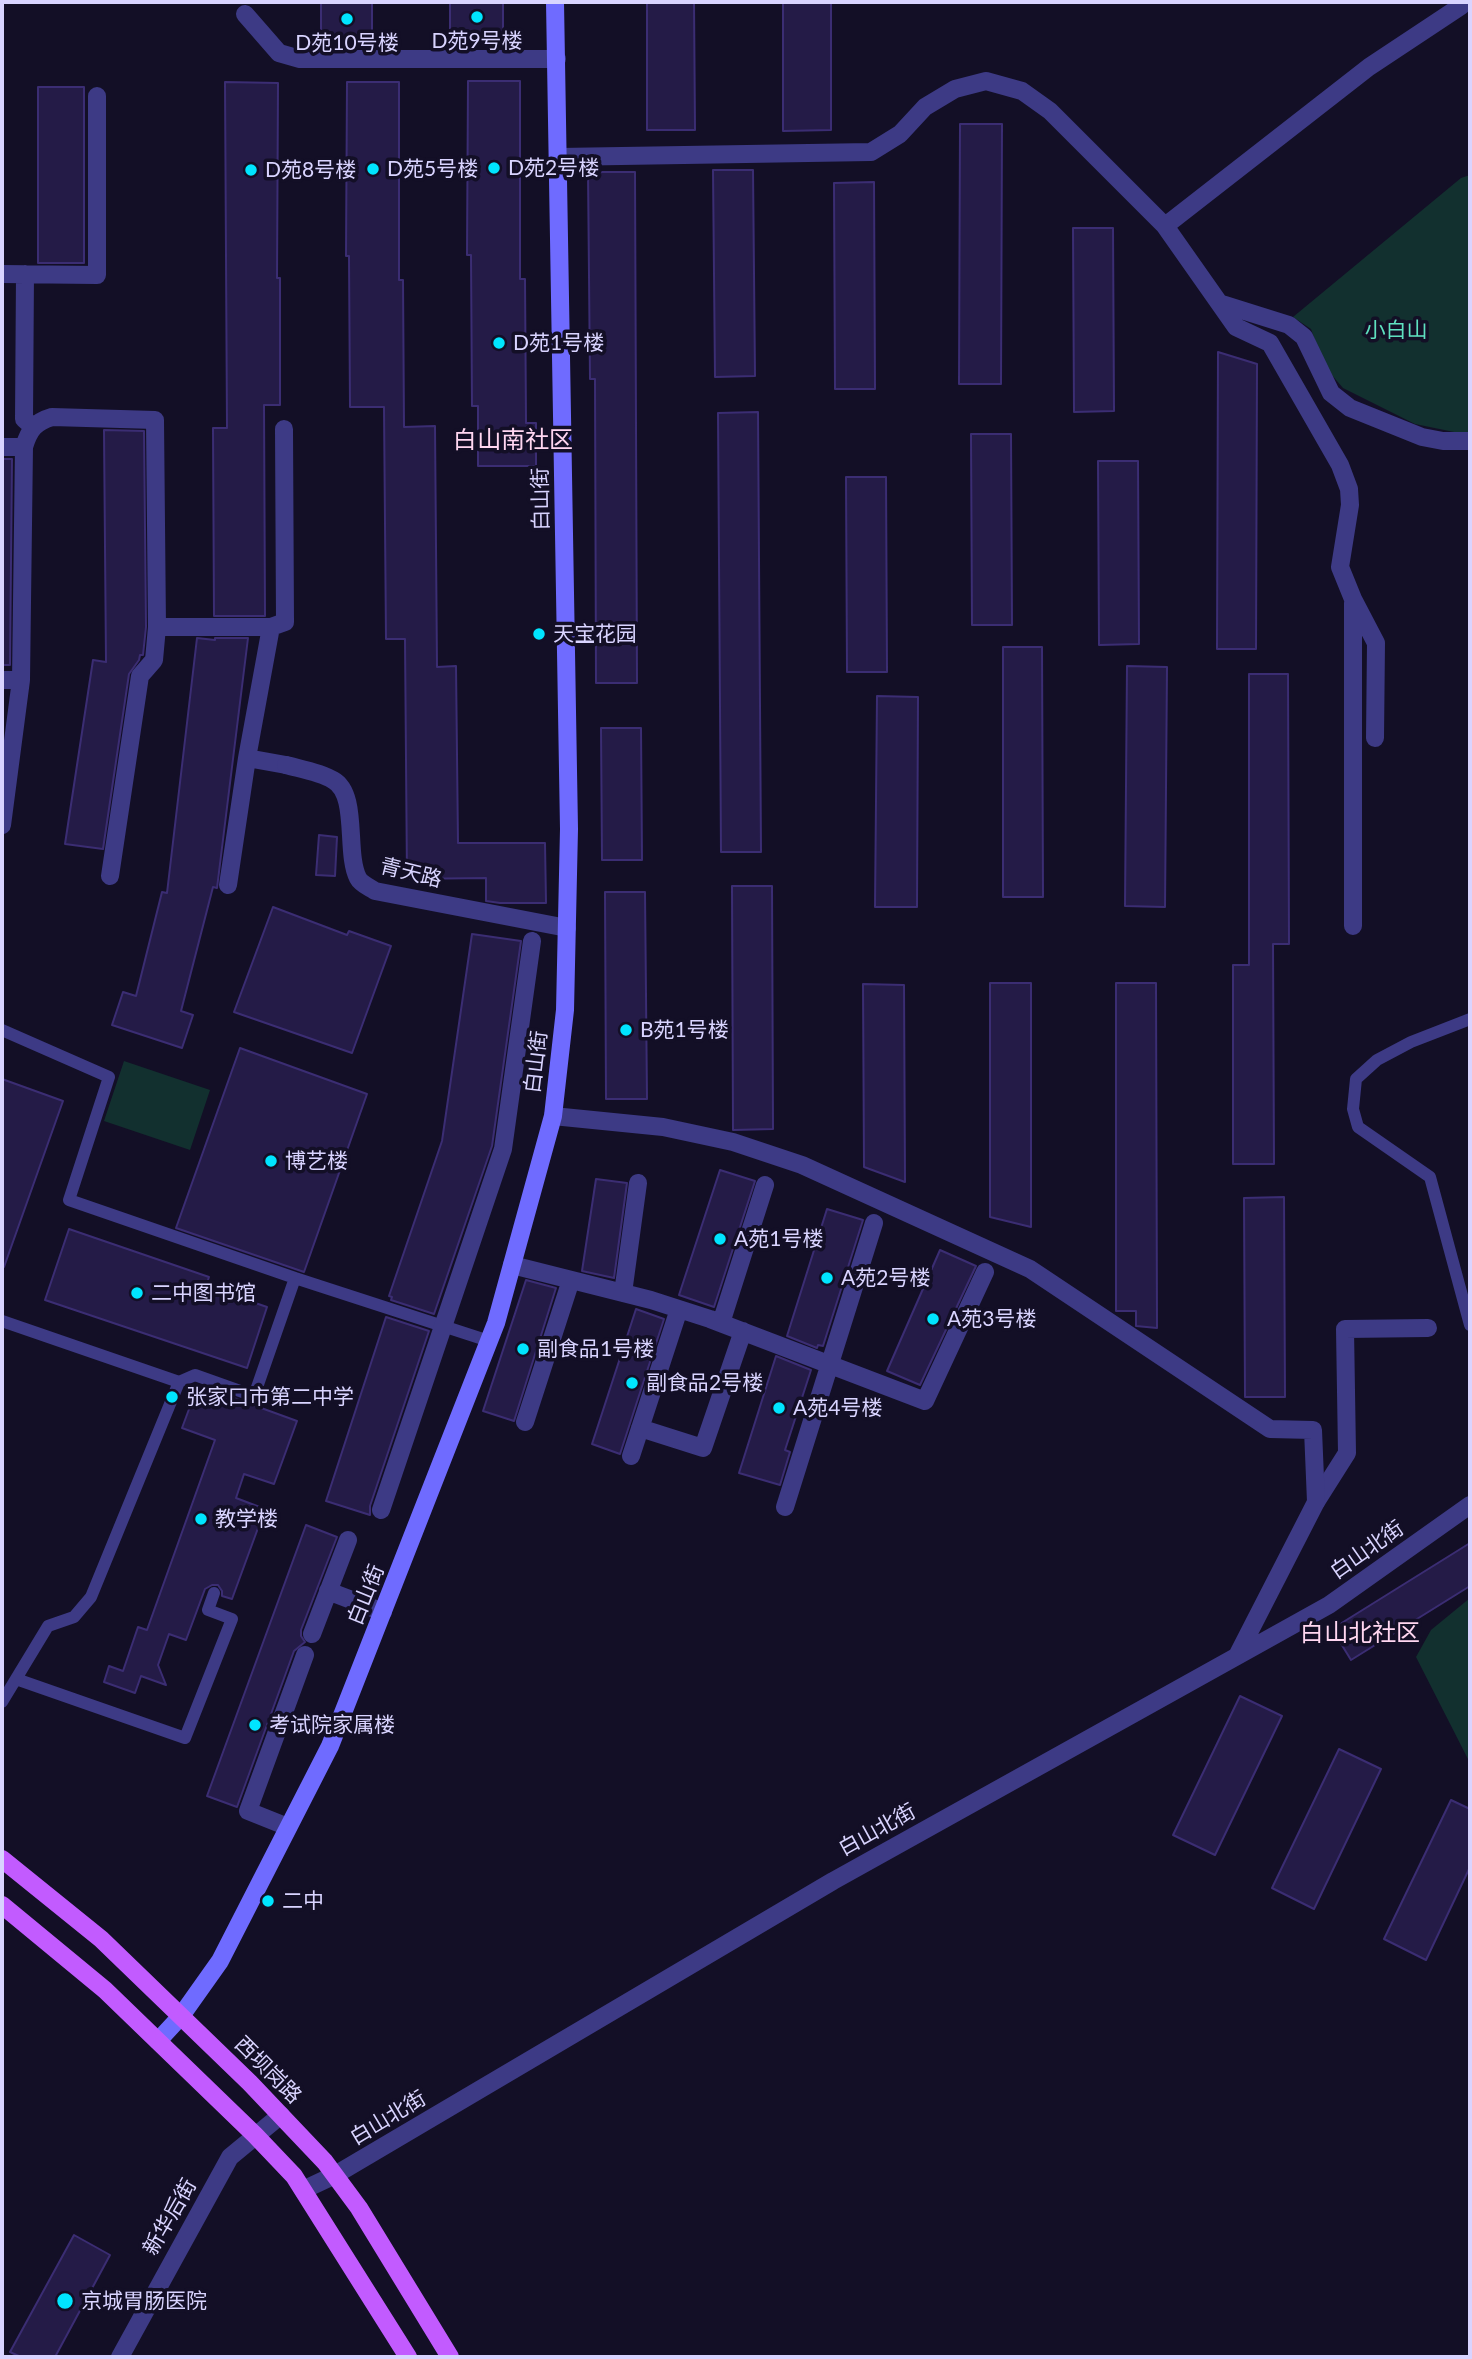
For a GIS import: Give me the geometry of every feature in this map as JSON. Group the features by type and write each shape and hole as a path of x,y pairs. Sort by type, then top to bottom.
{"main road":[{"name":"白山街","path":"158,2041 181,2016 220,1961 330,1746 489,1342 553,1116 565,1010 569,829 555,2"},
{"name":"西坝岗路","path":"2,1859 101,1939 326,2162 359,2208 450,2357"},
{"path":"2,1905 105,1990 294,2176 408,2357"}],"street":[{"path":"1165,226 1369,67 1461,6 1463,2"},
{"path":"245,14 279,53 300,59 557,59"},
{"path":"559,157 871,152 900,134 925,107 955,89 986,81 1022,91 1050,111 1165,226 1236,327 1270,343 1340,465 1349,489 1350,505 1340,567 1376,643 1375,738"},
{"path":"2,274 97,275 97,96"},
{"path":"25,274 24,419 33,428"},
{"path":"1219,303 1289,325 1304,337 1331,393 1350,408 1422,437 1443,441 1470,440"},
{"path":"2,825 21,680 24,447 38,421 52,417 155,420 157,627 154,660 141,676 110,876"},
{"path":"157,627 271,627 285,622 284,429"},
{"path":"2,447 24,447"},
{"path":"1353,599 1353,926"},
{"path":"228,886 247,758 271,627"},
{"path":"2,680 21,680"},
{"name":"青天路","path":"247,758 286,765 333,779 342,786 347,799 359,881 375,891 567,928"},
{"path":"382,1510 503,1149 533,941"},
{"path":"553,1116 663,1127 733,1142 802,1165 1030,1269 1270,1429 1313,1430 1316,1502"},
{"path":"623,1293 638,1183"},
{"path":"720,1323 765,1185"},
{"path":"785,1507 874,1223"},
{"path":"512,1265 679,1309 925,1401 985,1272"},
{"path":"524,1422 571,1280"},
{"path":"631,1456 679,1309"},
{"path":"1237,1656 1316,1502 1347,1453 1345,1329 1428,1328"},
{"path":"640,1428 703,1448 743,1331"},
{"name":"白山北街","path":"303,2190 335,2175 832,1881 1329,1605 1470,1505"},
{"path":"312,1634 348,1540"},
{"path":"328,1591 383,1612"},
{"path":"288,1827 248,1811 305,1655"},
{"name":"新华后街","path":"120,2357 230,2157 281,2115"}],"lane":[{"path":"1470,1019 1411,1042 1377,1060 1356,1079 1353,1109 1358,1127 1430,1177 1470,1325"},
{"path":"2,1030 109,1077 69,1200 489,1342"},
{"path":"2,1321 178,1382 195,1375 254,1396 295,1278"},
{"path":"2,1702 48,1626 74,1617 91,1597 178,1382"},
{"path":"16,1679 185,1738 232,1619 208,1610 214,1593"}],"green space":[{"name":"小白山","path":"1470,175 1470,432 1459,433 1415,424 1343,388 1324,366 1311,329 1293,317 1461,178"},
{"path":"124,1061 210,1090 190,1150 104,1121"},
{"path":"1470,1598 1470,1763 1416,1657 1431,1630"}],"building":[{"name":"D苑10号楼","path":"321,2 372,2 372,37 321,37"},
{"name":"D苑9号楼","path":"450,2 503,2 503,33 450,33"},
{"path":"647,2 694,2 695,130 647,130"},
{"path":"783,2 831,2 831,130 783,131"},
{"path":"468,81 520,81 520,279 525,279 526,423 536,423 536,466 478,466 478,406 472,406 471,255 467,255"},
{"path":"225,82 278,83 277,278 280,278 280,405 264,405 265,616 214,616 213,428 227,428"},
{"path":"347,82 399,82 399,280 403,280 404,427 435,426 437,667 456,666 458,843 545,843 546,903 486,901 486,878 407,879 405,639 386,639 384,407 350,407 349,256 346,256"},
{"path":"38,87 84,87 84,263 38,263"},
{"path":"960,124 1002,124 1001,384 959,384"},
{"path":"713,170 753,170 755,376 715,377"},
{"path":"588,172 635,172 637,683 596,683 595,379 590,379"},
{"path":"874,182 875,389 835,389 834,183"},
{"path":"1073,228 1113,228 1114,411 1074,412"},
{"path":"1218,352 1257,364 1256,649 1217,649"},
{"path":"758,412 761,852 721,852 718,413"},
{"path":"104,430 144,431 146,627 143,655 140,655 129,674 103,849 65,844 93,660 106,662"},
{"path":"971,434 1011,434 1012,625 972,625"},
{"path":"2,459 12,459 10,665 2,665"},
{"path":"1098,461 1138,461 1139,644 1099,645"},
{"path":"846,477 886,477 887,672 847,672"},
{"path":"197,638 248,638 217,888 213,887 181,1011 193,1015 182,1048 112,1025 123,992 136,996 162,892 167,893"},
{"path":"1003,647 1042,647 1043,897 1003,897"},
{"path":"1127,666 1167,667 1165,907 1125,906"},
{"path":"1249,674 1288,674 1289,944 1273,944 1274,1164 1233,1164 1233,965 1249,965"},
{"path":"877,696 918,697 917,907 875,907"},
{"path":"601,728 641,728 642,860 602,860"},
{"path":"319,835 337,837 335,876 316,875"},
{"path":"732,886 772,886 773,1129 733,1130"},
{"name":"B苑1号楼","path":"605,892 645,892 647,1099 606,1099"},
{"path":"273,907 347,935 349,931 391,946 352,1053 234,1012"},
{"path":"472,934 521,941 492,1146 434,1314 391,1300 392,1297 389,1296 442,1141"},
{"path":"990,983 1031,983 1031,1227 990,1217"},
{"path":"1116,983 1156,983 1157,1328 1136,1326 1136,1311 1116,1311"},
{"path":"863,984 904,985 905,1182 864,1167"},
{"name":"博艺楼","path":"240,1048 367,1094 304,1272 176,1228"},
{"path":"2,1079 63,1101 4,1267 2,1267"},
{"name":"A苑1号楼","path":"720,1170 755,1181 714,1307 679,1295"},
{"path":"596,1179 627,1183 614,1278 582,1271"},
{"path":"1284,1197 1285,1397 1245,1397 1244,1198"},
{"name":"A苑2号楼","path":"827,1209 863,1220 823,1346 818,1345 817,1348 787,1336"},
{"name":"二中图书馆","path":"69,1229 209,1277 206,1286 267,1307 247,1368 45,1300"},
{"name":"A苑3号楼","path":"940,1250 976,1266 920,1385 887,1371"},
{"name":"副食品1号楼","path":"526,1280 556,1288 514,1421 483,1411"},
{"name":"副食品2号楼","path":"636,1309 664,1319 620,1454 592,1444"},
{"path":"386,1317 429,1331 370,1506 370,1515 326,1501"},
{"name":"A苑4号楼","path":"776,1356 811,1370 785,1450 790,1452 780,1485 739,1473"},
{"path":"198,1385 297,1421 274,1484 244,1474 236,1498 265,1509 232,1599 222,1596 218,1585 205,1589 186,1640 169,1634 158,1665 166,1685 141,1676 135,1693 104,1682 109,1666 123,1671 138,1627 147,1630 215,1440 182,1428"},
{"path":"306,1525 337,1537 301,1630 305,1642 294,1651 237,1807 207,1796"},
{"path":"1470,1543 1470,1586 1351,1660 1332,1629"},
{"path":"1240,1696 1282,1716 1215,1855 1173,1835"},
{"path":"1339,1749 1381,1769 1314,1909 1272,1888"},
{"path":"1451,1800 1470,1809 1470,1867 1426,1960 1384,1939"},
{"name":"京城胃肠医院","path":"74,2235 110,2255 55,2357 21,2357 10,2352"}],"place":[{"name":"D苑9号楼","path":"477,17"},
{"name":"D苑10号楼","path":"347,19"},
{"name":"D苑2号楼","path":"494,168"},
{"name":"D苑5号楼","path":"373,169"},
{"name":"D苑8号楼","path":"251,170"},
{"name":"D苑1号楼","path":"499,343"},
{"name":"天宝花园","path":"539,634"},
{"name":"B苑1号楼","path":"626,1030"},
{"name":"博艺楼","path":"271,1161"},
{"name":"A苑1号楼","path":"720,1239"},
{"name":"A苑2号楼","path":"827,1278"},
{"name":"二中图书馆","path":"137,1293"},
{"name":"A苑3号楼","path":"933,1319"},
{"name":"副食品1号楼","path":"523,1349"},
{"name":"副食品2号楼","path":"632,1383"},
{"name":"张家口市第二中学","path":"172,1397"},
{"name":"A苑4号楼","path":"779,1408"},
{"name":"教学楼","path":"201,1519"},
{"name":"考试院家属楼","path":"255,1725"},
{"name":"二中","path":"268,1901"},
{"name":"京城胃肠医院","path":"65,2301"}],"district":[{"name":"白山南社区","path":"513,440"},
{"name":"白山北社区","path":"1360,1633"}]}
